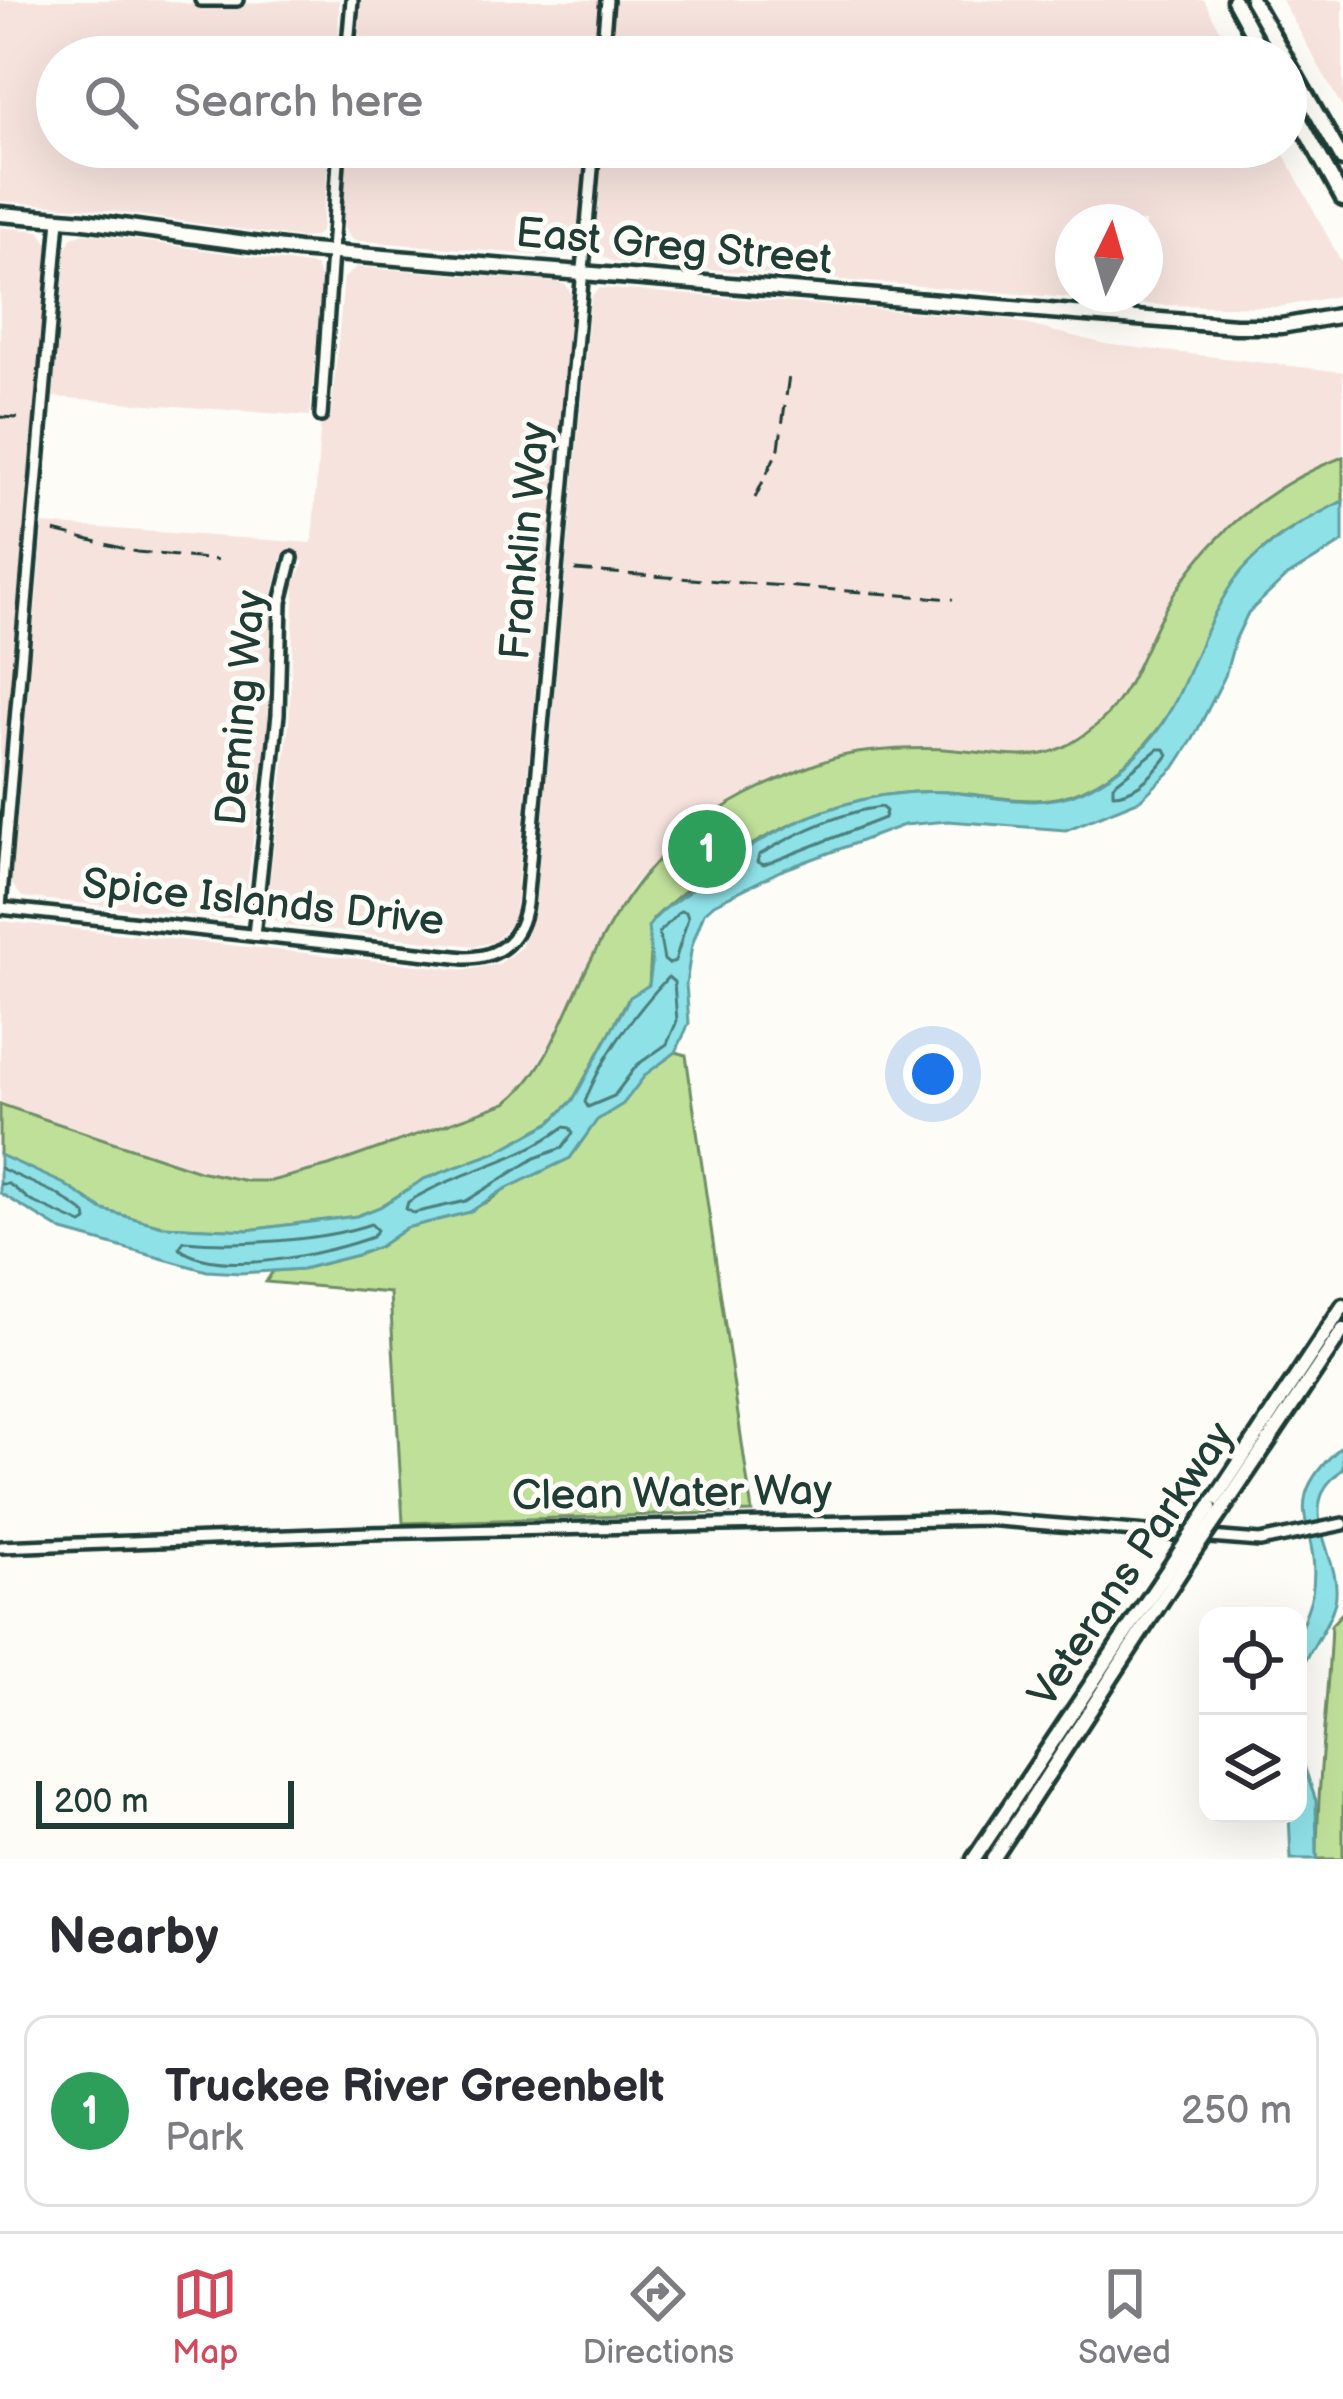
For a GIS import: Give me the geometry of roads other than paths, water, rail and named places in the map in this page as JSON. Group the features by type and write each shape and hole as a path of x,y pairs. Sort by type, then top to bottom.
{"main road":[{"path":"1234,0 1254,36"},
{"path":"1252,0 1272,36"},
{"path":"1307,97 1343,160"},
{"path":"1307,133 1343,199"},
{"name":"East Greg Street","path":"0,214 332,252 1235,326 1281,326 1342,316"},
{"name":"Veterans Parkway","path":"993,1859 1343,1306"},
{"name":"Veterans Parkway","path":"1216,1508 1343,1330"},
{"name":"Veterans Parkway","path":"974,1859 1187,1552"}],"street":[{"path":"201,0 237,0"},
{"path":"349,36 352,0"},
{"path":"604,36 607,0"},
{"path":"321,416 338,168"},
{"name":"Franklin Way","path":"514,939 526,904 592,168"},
{"path":"0,908 59,219"},
{"name":"Deming Way","path":"254,935 278,724 281,602 292,559"},
{"name":"Spice Islands Drive","path":"0,908 477,958 499,951 514,939"},
{"name":"Clean Water Way","path":"0,1547 985,1519 1245,1540 1343,1524"}],"water":[{"path":"1343,501 1343,542 1286,577 1248,613 1225,676 1193,739 1174,768 1140,800 1066,830 948,821 904,825 780,871 714,904 704,913 692,945 686,984 689,1023 676,1052 646,1074 623,1104 597,1120 570,1158 503,1190 470,1212 406,1228 379,1247 357,1255 302,1269 240,1273 207,1271 63,1231 0,1193 0,1155 64,1184 103,1210 162,1226 248,1230 357,1216 424,1179 497,1152 551,1122 573,1100 630,997 649,985 648,927 670,905 752,846 845,804 912,792 1049,800 1082,791 1117,771 1162,724 1215,613 1243,569 1283,535"},
{"path":"1343,1445 1343,1468 1325,1487 1319,1517 1334,1574 1335,1602 1307,1657 1307,1610 1314,1570 1305,1501 1321,1467"},
{"path":"1307,1774 1316,1801 1317,1859 1291,1859 1289,1823 1307,1823"}],"railway":[{"path":"755,498 779,448 789,375"},
{"path":"0,417 18,418"},
{"path":"54,531 137,552 217,560"},
{"path":"575,570 953,599"}],"place":[{"name":"Truckee River Greenbelt","path":"707,849"}]}
